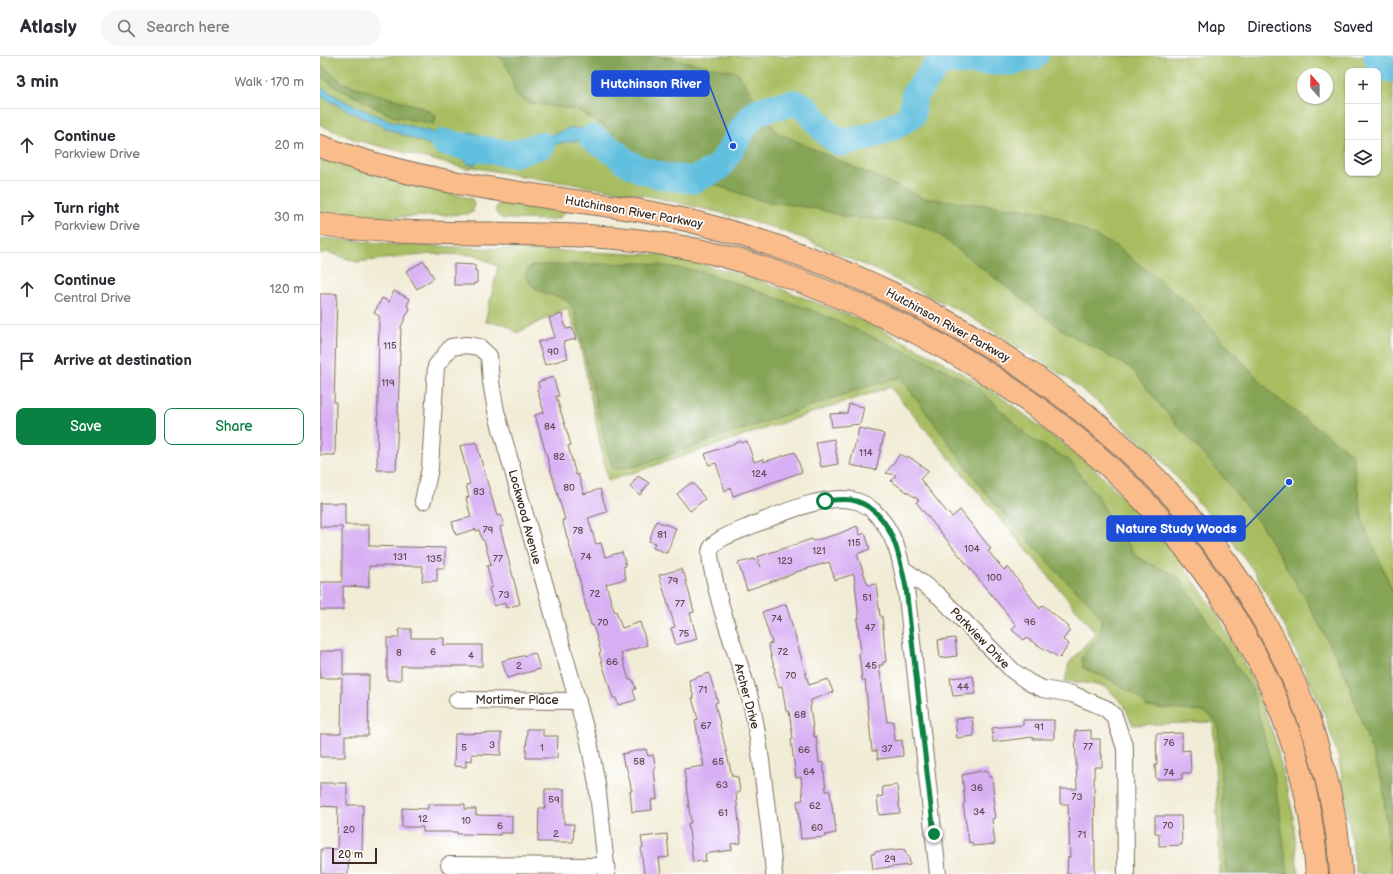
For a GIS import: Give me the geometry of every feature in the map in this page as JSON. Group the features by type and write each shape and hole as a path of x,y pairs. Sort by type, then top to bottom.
{"highway":[{"name":"Hutchinson River Parkway","path":"320,146 347,156 400,171 511,192 645,211 698,223 750,238 825,265 900,298 972,336 1049,385 1109,433 1163,485 1201,529 1233,570 1248,593 1274,638 1286,663 1316,739 1334,817 1341,874"},
{"name":"Hutchinson River Parkway","path":"320,224 372,231 519,234 619,239 663,243 726,256 783,274 856,304 930,340 1003,384 1072,434 1131,487 1181,543 1225,603 1259,662 1285,722 1304,783 1313,836 1317,874"}],"street":[{"name":"Lockwood Avenue","path":"423,501 430,468 436,366 451,347 466,345 479,347 489,356 491,382 496,411 589,742 597,784 606,869"},
{"name":"Archer Drive","path":"774,874 757,727 749,696 717,595 710,560 710,550 714,544 734,533 789,511 825,501 845,499 857,501 868,506 879,515 893,537 902,568"},
{"path":"902,568 908,604 938,874"},
{"name":"Parkview Drive","path":"902,568 939,596 1013,671 1030,683 1043,688 1072,694 1105,708 1114,716 1125,748 1126,874"},
{"name":"Mortimer Place","path":"457,700 578,701"},
{"path":"449,864 595,866 606,869"}],"green space":[{"path":"320,56 1393,56 1393,874 1356,874 1338,756 1324,713 1284,625 1254,571 1234,544 1164,463 1095,400 1070,380 964,313 876,270 802,238 771,227 718,212 648,196 472,167 468,169 356,140 320,125"},
{"path":"499,56 658,56 737,72 776,132 923,198 1046,212 1116,246 1189,304 1273,395 1352,454 1363,523 1393,592 1393,874 1391,874 1383,784 1346,676 1309,605 1261,525 1223,477 1164,410 1132,369 1061,329 934,231 911,222 845,217 819,209 763,201 715,185 676,188 619,142 609,130 578,110 530,103 516,95 508,68"},
{"path":"320,63 341,82 424,108 436,116 434,124 392,116 334,86 320,76"},
{"path":"320,155 472,199 474,204 473,212 467,214 375,217 338,215 320,212"},
{"path":"505,200 566,211 561,217 551,220 503,219 499,217 496,209 498,204"},
{"path":"320,238 404,245 667,255 750,277 864,321 938,359 1000,396 1093,467 1166,541 1216,612 1249,673 1274,736 1293,814 1298,874 1220,874 1213,722 1133,725 1124,705 1106,687 1065,681 1069,663 1096,633 890,387 608,481 579,340 567,308 517,333 505,324 485,322 498,267 476,255 432,254 357,262 327,252 320,254"},
{"path":"646,263 703,272 814,311 934,364 977,387 1030,438 1069,460 1098,497 1112,523 1138,558 1179,577 1252,690 1274,774 1288,874 1226,874 1218,725 1211,716 1200,711 1147,707 1138,696 1111,680 1083,668 1082,657 1101,634 1101,618 1089,602 1061,576 988,496 900,377 854,391 637,466 613,469 607,450 574,309 565,300 538,290 529,282 525,275 530,267 536,265"}],"water":[{"path":"320,87 344,101 385,119 460,140 469,132 478,134 482,138 479,157 475,165 468,164 457,153 435,147 393,131 320,96"},
{"path":"570,128 584,129 603,138 618,152 623,163 597,145 576,141 554,145 511,161 506,159 508,142 535,141"}],"building":[{"path":"424,261 434,278 417,289 406,271"},
{"path":"454,264 475,265 475,271 477,271 477,283 474,283 474,285 454,285"},
{"path":"394,291 410,299 407,306 410,308 401,327 396,470 377,470 379,316 374,313 382,298 389,302"},
{"path":"320,294 337,294 334,402 336,402 335,455 320,455"},
{"path":"562,314 566,329 572,328 576,339 563,342 568,358 545,365 538,342 555,337 549,318"},
{"path":"553,377 559,396 556,396 571,445 568,446 576,475 578,474 584,494 600,489 607,512 588,518 596,544 601,543 605,557 622,552 626,566 623,567 626,579 606,584 614,611 616,611 622,628 640,622 647,645 621,653 629,680 632,679 636,689 633,690 636,700 618,705 616,698 613,698 599,653 601,652 593,625 591,625 562,520 565,520 535,415 544,412 537,389 539,388 538,382"},
{"path":"849,404 864,407 860,424 832,427 830,414 847,413"},
{"path":"859,428 882,433 884,435 876,470 850,465"},
{"path":"834,439 838,464 821,467 816,442"},
{"path":"741,441 742,443 747,441 754,462 763,459 764,462 795,452 802,472 733,496 730,487 725,491 716,463 709,465 705,454"},
{"path":"476,442 497,516 501,515 504,526 500,527 520,604 506,608 505,603 494,606 489,588 492,587 487,566 491,565 484,540 482,540 479,530 476,531 476,529 456,535 452,522 471,517 466,498 469,497 466,485 470,484 460,446"},
{"path":"900,454 906,458 908,456 929,471 920,479 946,511 952,517 960,510 991,549 988,551 1004,570 1008,567 1040,609 1043,605 1069,627 1068,629 1070,630 1063,640 1069,644 1060,658 1026,638 1024,640 1012,630 1016,625 916,502 919,500 891,481 896,475 886,473"},
{"path":"638,476 649,483 640,495 630,487"},
{"path":"689,484 694,484 705,499 690,511 677,494"},
{"path":"320,503 345,503 345,525 369,525 369,546 445,548 445,568 437,568 437,581 422,581 423,566 369,566 369,587 343,586 343,610 320,610 320,582 342,582 342,527 320,527"},
{"path":"656,521 676,528 667,553 653,548 655,543 649,541"},
{"path":"857,526 860,535 865,533 870,549 857,554 868,585 876,584 880,616 882,616 886,662 883,662 883,665 879,665 887,722 893,721 895,741 902,740 903,756 878,759 877,751 872,751 865,680 862,680 859,653 861,652 857,619 859,619 854,574 835,580 829,562 793,573 747,590 738,563 754,559 761,567 757,557 812,539 813,541 838,534"},
{"path":"681,569 682,573 684,573 694,612 690,613 697,639 676,645 671,628 675,627 659,575"},
{"path":"786,604 809,685 828,679 833,692 811,700 810,706 814,737 816,736 819,763 823,762 826,791 830,791 833,814 834,813 836,833 825,835 825,837 801,839 797,801 803,800 801,777 796,778 789,711 786,711 782,686 779,687 774,671 768,644 772,643 762,612"},
{"path":"399,629 411,629 411,638 444,638 444,645 482,645 482,666 401,666 401,680 387,680 387,638 399,638"},
{"path":"955,638 957,656 940,658 938,640"},
{"path":"320,651 343,651 343,675 369,675 368,736 345,736 345,757 320,757 320,734 341,734 342,678 320,678"},
{"path":"535,653 540,669 507,678 502,661"},
{"path":"709,673 718,702 715,703 732,776 738,777 740,792 736,794 741,843 731,844 732,850 705,854 706,861 693,862 688,823 691,823 684,769 704,766 695,720 698,719 689,680"},
{"path":"973,676 976,694 953,696 950,678"},
{"path":"972,717 974,736 957,738 955,719"},
{"path":"1023,720 1054,720 1054,739 1033,739 1033,737 993,742 992,728 1023,725"},
{"path":"527,729 543,729 543,736 558,736 557,758 526,758"},
{"path":"1091,730 1091,739 1100,739 1100,754 1102,754 1102,767 1094,767 1095,874 1067,874 1068,857 1070,857 1068,804 1060,804 1060,789 1077,789 1075,731"},
{"path":"501,733 501,755 472,754 472,761 466,760 466,767 454,766 455,734"},
{"path":"1182,733 1182,751 1190,750 1191,773 1182,773 1182,779 1156,779 1156,734"},
{"path":"646,749 648,756 653,755 656,768 654,769 657,799 651,800 652,810 632,812 630,791 632,791 626,765 624,766 622,754"},
{"path":"986,770 988,771 989,777 992,777 995,818 992,819 995,844 973,846 972,842 969,843 963,804 965,803 962,775"},
{"path":"320,783 347,783 347,805 363,805 362,852 349,852 348,874 321,874 321,849 337,849 338,807 320,806"},
{"path":"897,785 900,813 879,815 877,797 883,796 882,787"},
{"path":"545,789 564,789 564,824 574,824 573,842 538,842 539,808 545,808"},
{"path":"428,804 465,804 465,809 476,809 476,815 512,816 512,833 500,833 500,835 457,834 457,832 423,832 423,827 402,827 402,808 428,809"},
{"path":"1155,816 1181,816 1182,845 1159,846 1159,833 1155,833"},
{"path":"667,834 669,857 659,858 661,874 644,874 641,837"},
{"path":"905,850 909,857 910,865 873,869 871,854 874,854 874,852"}],"waterway":[{"path":"592,138 616,153 623,160 639,169 662,176 693,180 718,168 733,146 742,129 756,112 794,103 805,107 827,133 840,143 850,141 878,134 896,126 912,115 914,95 941,61 1012,62 1035,56"},
{"path":"1377,56 1380,67 1393,69"},
{"path":"444,142 512,154 542,145"}],"place":[{"name":"Hutchinson River","path":"733,146"},
{"name":"Nature Study Woods","path":"1289,482"}],"route":[{"path":"825,501 845,499 857,501 868,506 879,515 893,537 899,554 906,588 934,834"}]}
